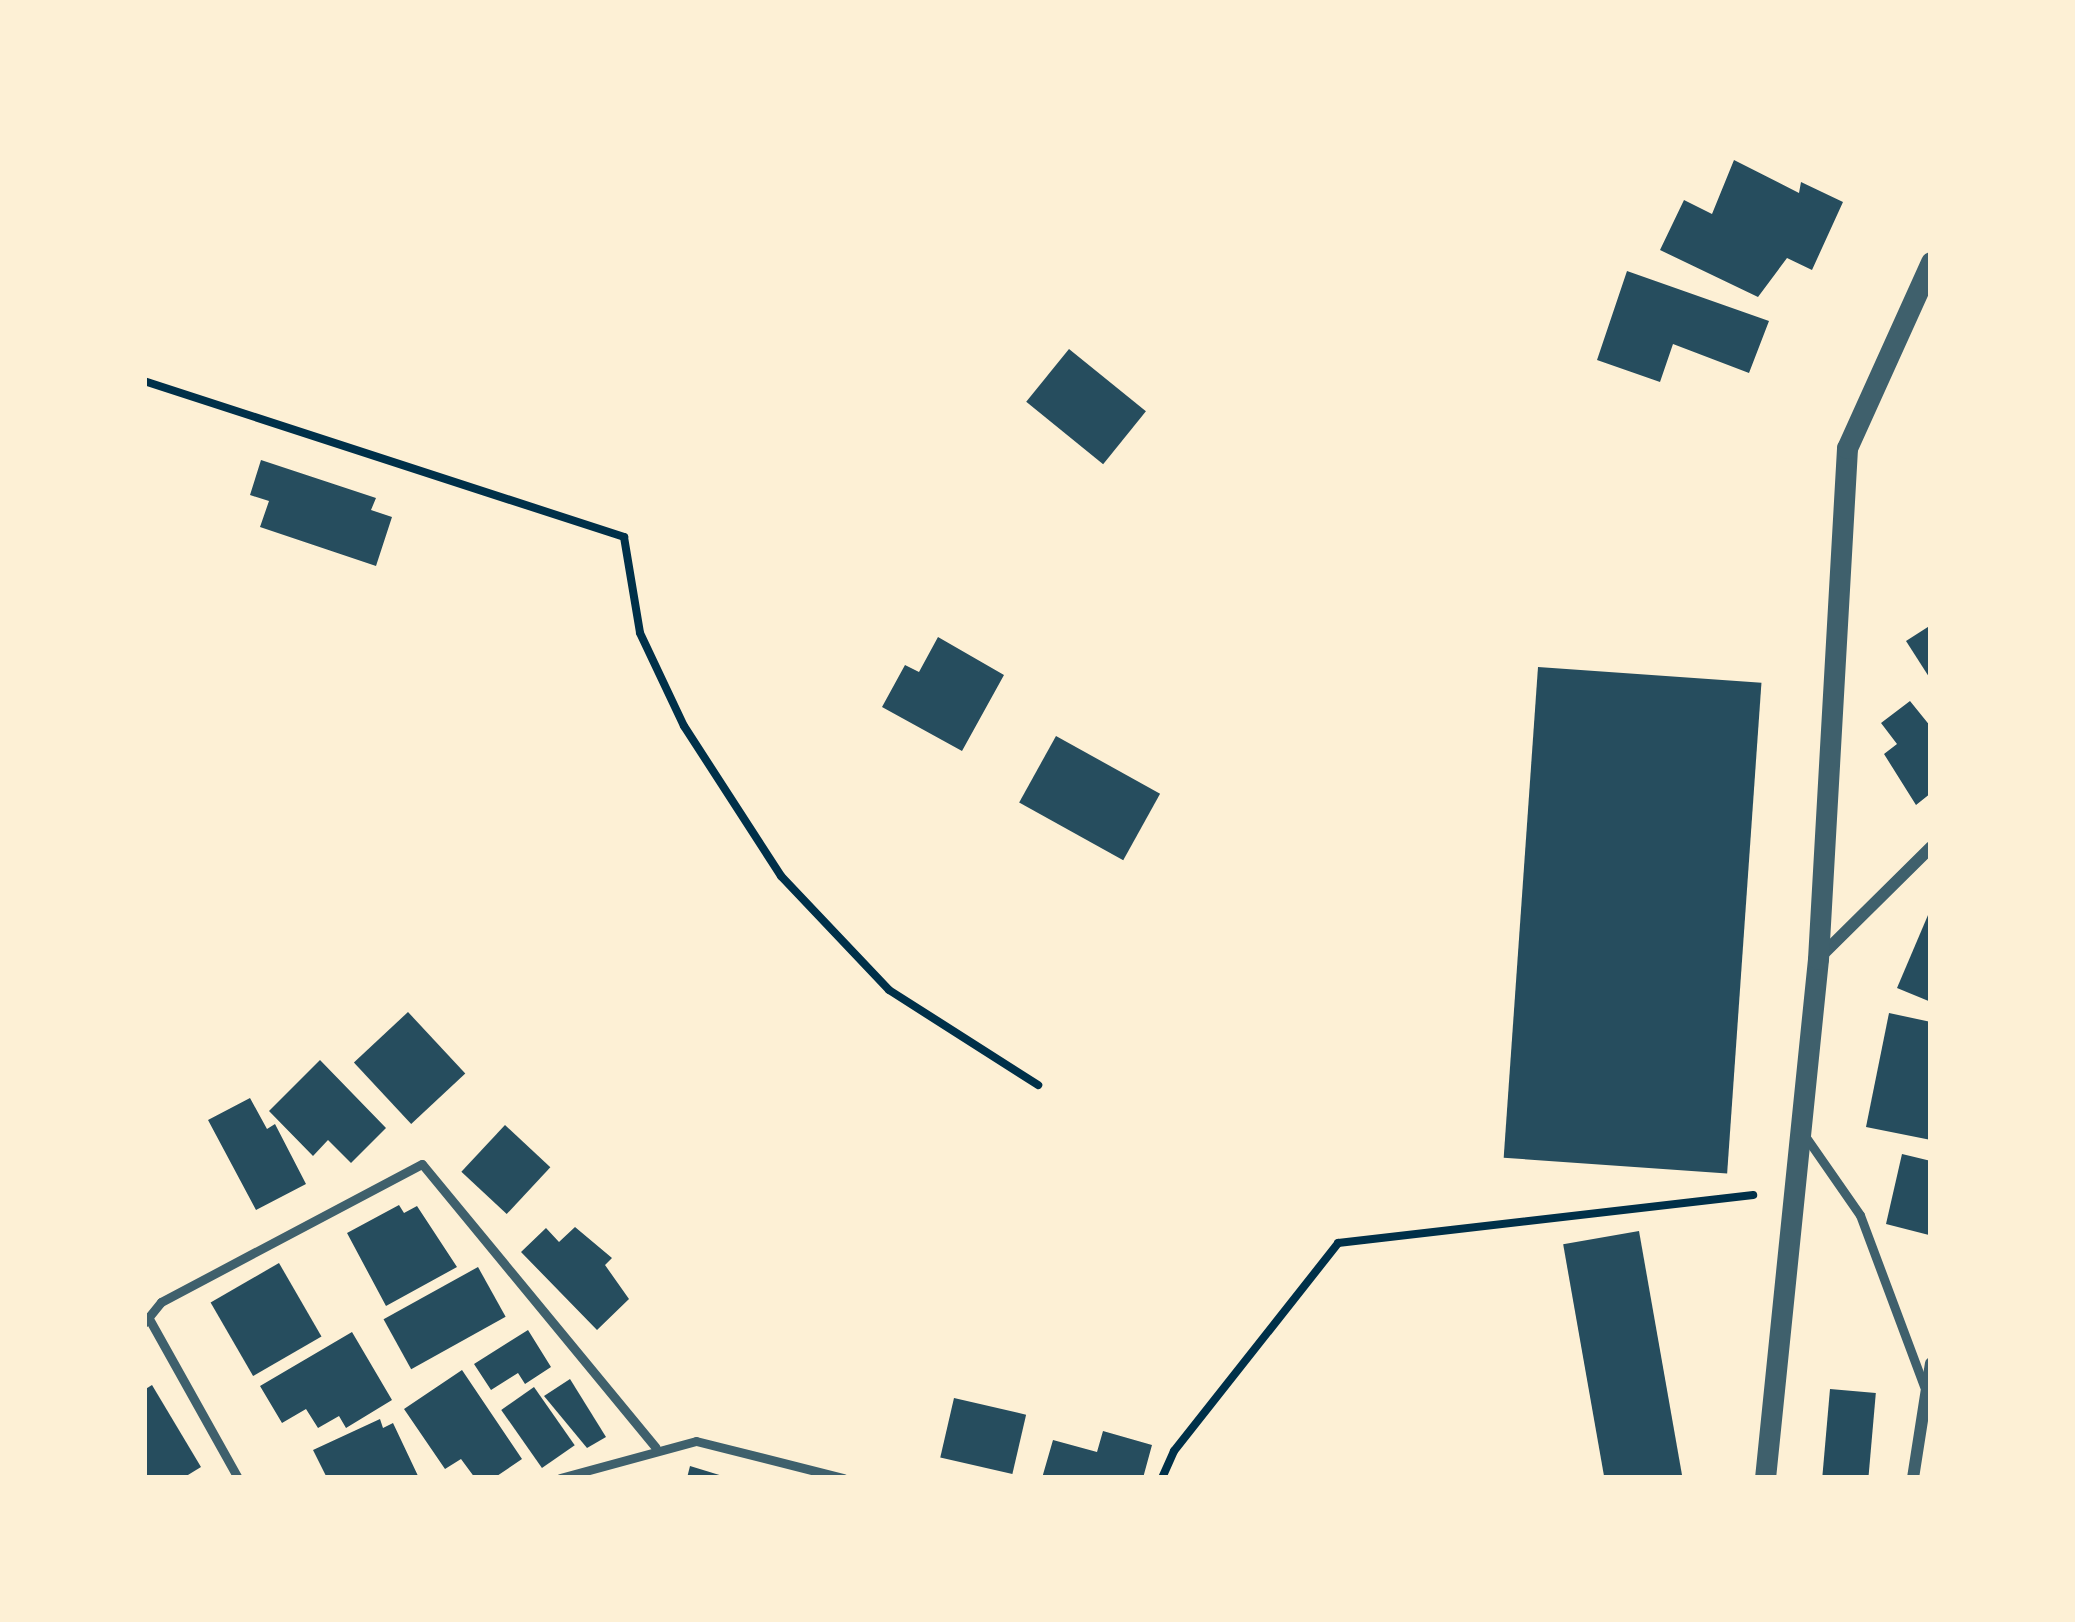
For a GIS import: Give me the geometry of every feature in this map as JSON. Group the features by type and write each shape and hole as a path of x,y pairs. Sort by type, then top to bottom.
{"street":[{"path":"1765,1478 1818,959 1847,448 1931,262"},
{"path":"1818,959 1931,847"},
{"path":"1913,1478 1931,1363"}],"lane":[{"path":"1800,1129 1861,1215 1924,1387"},
{"path":"238,1478 146,1320 161,1302 422,1164 655,1448"},
{"path":"560,1478 655,1448 696,1442 843,1478"}],"path":[{"path":"144,381 624,536 640,633 684,726 781,876 889,990 1038,1084"},
{"path":"1162,1478 1174,1451 1338,1244 1793,1190"}],"building":[{"path":"1734,160 1799,193 1801,182 1843,202 1812,270 1787,258 1758,297 1660,250 1684,200 1712,214"},
{"path":"1627,271 1769,321 1749,373 1673,344 1660,382 1597,360"},
{"path":"1069,349 1146,411 1103,464 1026,402"},
{"path":"261,460 376,498 371,510 392,517 376,566 260,527 269,501 250,495"},
{"path":"1931,625 1931,680 1906,641"},
{"path":"938,637 1004,675 962,751 882,707 905,665 919,672"},
{"path":"1538,667 1761,683 1727,1173 1504,1158"},
{"path":"1910,701 1931,727 1931,793 1916,805 1884,754 1897,744 1881,723"},
{"path":"1056,736 1160,794 1123,860 1019,802"},
{"path":"1931,908 1931,1002 1897,988"},
{"path":"408,1012 465,1073 411,1124 354,1062"},
{"path":"1889,1013 1931,1022 1931,1140 1866,1127"},
{"path":"320,1060 386,1128 351,1163 328,1140 313,1156 269,1111"},
{"path":"250,1098 267,1129 275,1124 306,1184 256,1210 208,1120"},
{"path":"505,1125 550,1167 507,1214 461,1172"},
{"path":"1902,1154 1931,1161 1929,1235 1886,1224"},
{"path":"399,1205 404,1213 417,1206 457,1267 386,1306 347,1233"},
{"path":"575,1227 612,1258 605,1265 629,1299 597,1330 521,1252 546,1228 559,1242"},
{"path":"1639,1231 1683,1478 1604,1478 1563,1244"},
{"path":"279,1263 322,1337 253,1376 211,1302"},
{"path":"478,1267 506,1317 411,1369 384,1319"},
{"path":"528,1330 551,1367 525,1384 518,1373 491,1390 474,1364"},
{"path":"352,1332 392,1400 346,1428 339,1416 318,1428 306,1409 282,1423 260,1386"},
{"path":"462,1370 522,1459 494,1478 475,1478 461,1459 445,1469 404,1409"},
{"path":"570,1379 606,1437 587,1448 544,1396"},
{"path":"152,1385 201,1467 183,1478 144,1478 144,1390"},
{"path":"534,1387 575,1445 542,1468 501,1410"},
{"path":"1830,1389 1876,1393 1868,1478 1822,1478"},
{"path":"954,1398 1026,1415 1012,1474 940,1457"},
{"path":"380,1419 383,1428 393,1423 419,1478 327,1478 313,1450"},
{"path":"1103,1431 1152,1445 1143,1478 1042,1478 1053,1440 1097,1452"},
{"path":"690,1466 726,1477 726,1478 687,1478"}]}
